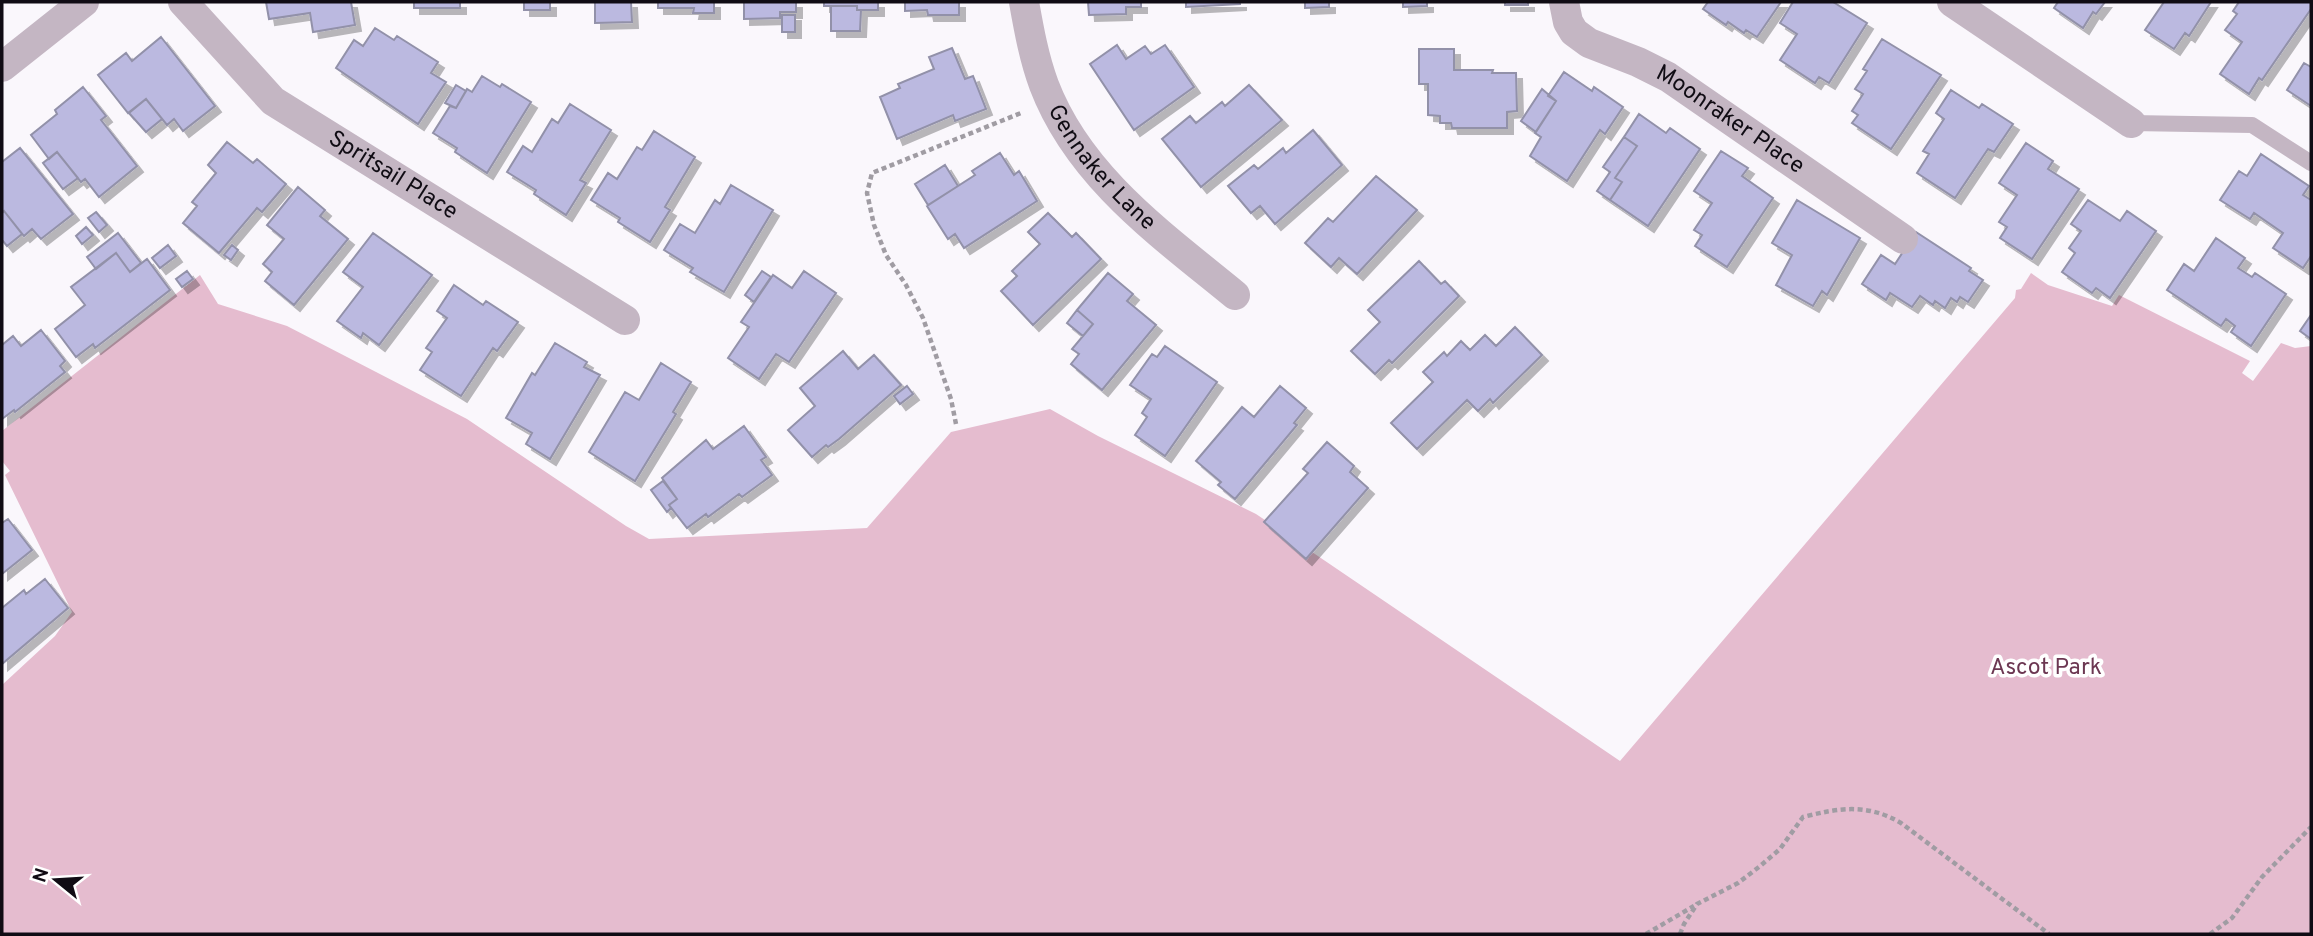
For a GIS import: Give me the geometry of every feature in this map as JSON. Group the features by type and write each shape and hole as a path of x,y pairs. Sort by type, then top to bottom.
{"street":[{"path":"2,67 84,2"},
{"name":"Spritsail Place","path":"183,2 274,101 625,320"},
{"name":"Gennaker Lane","path":"1024,2 1031,42 1044,84 1059,118 1080,149 1118,196 1236,295"},
{"name":"Moonraker Place","path":"1564,2 1568,22 1574,32 1589,43 1668,77 1903,239"},
{"path":"1952,2 2131,123"}],"lane":[{"path":"2131,123 2252,125 2311,163"}],"path":[{"path":"956,424 951,399 923,318 886,255 874,225 867,193 872,173 1051,101"},
{"path":"1646,934 1738,883 1780,849 1802,817 1829,810 1862,809 1884,813 1901,823 2049,934"},
{"path":"2210,934 2232,918 2262,877 2311,827"},
{"path":"1680,934 1697,904"}],"green space":[{"name":"Ascot Park","path":"2031,273 2048,285 2112,306 2119,295 2250,361 2242,373 2253,381 2281,343 2295,348 2311,346 2311,934 2,934 2,685 55,636 72,612 5,475 10,471 2,461 2,431 200,275 218,304 287,326 467,419 649,539 867,528 951,432 1050,409 1098,436 1256,514 1620,761 2015,298 2016,290 2021,289"}],"building":[{"path":"266,2 351,2 355,25 313,32 310,13 269,19"},
{"path":"414,2 460,2 460,8 414,8"},
{"path":"524,2 550,2 550,10 524,10"},
{"path":"595,2 631,2 632,22 595,23"},
{"path":"658,2 714,2 714,13 693,13 694,8 658,8"},
{"path":"744,2 796,2 796,12 780,12 780,18 744,19"},
{"path":"824,2 878,2 878,10 857,10 857,6 824,6"},
{"path":"905,2 959,2 959,15 928,15 927,10 905,11"},
{"path":"1088,2 1141,2 1141,7 1126,7 1126,14 1089,15"},
{"path":"1186,2 1240,2 1240,4 1186,7"},
{"path":"1305,2 1329,2 1329,7 1305,8"},
{"path":"1403,2 1427,2 1427,6 1403,7"},
{"path":"1505,2 1528,2 1528,5 1505,5"},
{"path":"1708,2 1781,2 1757,37 1746,30 1744,33 1728,22 1726,25 1703,9"},
{"path":"1793,2 1833,2 1867,23 1829,83 1819,77 1815,83 1780,60 1797,34 1780,23"},
{"path":"2058,2 2105,2 2096,14 2093,12 2083,28 2054,8"},
{"path":"2164,2 2211,2 2189,36 2185,33 2174,49 2145,30"},
{"path":"2239,2 2311,2 2311,9 2262,80 2259,78 2249,94 2220,74 2242,42 2225,30 2237,14 2233,11"},
{"path":"831,6 857,6 857,10 861,10 860,31 831,31"},
{"path":"782,15 795,15 795,32 782,32"},
{"path":"375,28 394,40 397,36 438,62 431,73 446,82 418,124 336,68 354,40 363,46"},
{"path":"161,37 215,106 183,131 174,119 167,125 146,99 128,113 98,75 126,53 132,61"},
{"path":"1882,39 1941,75 1891,149 1852,123 1858,115 1852,111 1863,94 1855,89 1867,71 1863,69"},
{"path":"1117,45 1126,59 1145,46 1151,54 1165,45 1194,87 1134,130 1090,64"},
{"path":"952,48 965,79 973,76 986,109 955,121 953,115 897,139 880,97 900,88 898,84 934,69 929,57"},
{"path":"1419,49 1454,49 1454,70 1516,73 1517,111 1507,112 1507,128 1452,128 1451,123 1440,123 1440,116 1428,115 1428,84 1419,84"},
{"path":"2304,63 2311,67 2311,106 2287,90"},
{"path":"1564,72 1592,91 1594,87 1623,107 1605,134 1600,130 1567,181 1530,156 1541,137 1535,133 1556,101 1548,96"},
{"path":"482,76 500,87 502,84 531,102 487,173 455,152 457,148 433,133 450,106 456,108 467,89 472,92"},
{"path":"456,85 466,91 456,108 445,103"},
{"path":"1249,85 1282,120 1201,187 1162,139 1190,116 1196,123 1222,102 1225,106"},
{"path":"83,87 106,116 101,120 137,166 99,197 85,179 81,182 57,152 49,159 31,135 57,114 55,110"},
{"path":"1542,89 1556,101 1536,132 1521,121"},
{"path":"1951,90 1979,108 1982,104 2013,124 1994,152 1988,149 1955,198 1917,173 1929,154 1923,151 1944,119 1936,113"},
{"path":"146,99 162,119 146,132 129,113"},
{"path":"570,104 611,130 580,180 586,183 566,215 534,194 536,190 507,172 523,146 532,152 552,119 558,123"},
{"path":"1639,114 1666,133 1670,128 1700,149 1648,226 1610,200 1622,182 1615,178 1637,146 1624,137"},
{"path":"1313,130 1342,165 1275,224 1260,206 1251,213 1228,186 1254,165 1258,169 1283,148 1286,153"},
{"path":"654,131 695,157 665,207 670,210 650,242 618,222 620,218 591,200 608,173 617,179 637,147 642,150"},
{"path":"1624,137 1637,146 1615,178 1622,182 1610,200 1597,191 1610,172 1603,167"},
{"path":"227,142 253,163 257,159 286,184 262,212 257,208 219,253 183,223 197,206 192,202 216,173 208,165"},
{"path":"2026,143 2053,161 2048,169 2079,189 2032,259 2000,238 2007,227 1999,222 2017,195 1999,183"},
{"path":"20,148 73,214 41,239 32,229 24,236 4,211 2,213 2,162"},
{"path":"1721,151 1748,168 1742,176 1773,198 1727,267 1695,246 1702,235 1694,230 1712,203 1694,191"},
{"path":"57,152 78,178 63,189 43,163"},
{"path":"1000,153 1014,175 1019,171 1037,201 964,248 955,234 948,239 927,206 975,175 972,171"},
{"path":"2261,154 2309,186 2303,195 2311,200 2311,256 2303,268 2273,248 2283,233 2254,213 2250,219 2220,200 2239,171 2247,176"},
{"path":"945,165 958,186 928,205 915,184"},
{"path":"1376,176 1417,210 1357,274 1339,258 1331,267 1305,243 1328,218 1333,222"},
{"path":"731,185 773,210 724,292 690,272 693,268 664,250 680,224 695,233 715,200 720,204"},
{"path":"298,187 325,210 320,216 348,239 294,305 265,281 272,272 263,264 284,239 267,225"},
{"path":"1797,200 1860,238 1827,295 1822,291 1813,306 1776,285 1792,255 1772,243"},
{"path":"2088,200 2120,221 2127,211 2156,231 2110,298 2096,288 2092,293 2062,272 2075,253 2069,248 2081,231 2071,224"},
{"path":"4,211 22,234 7,246 2,240"},
{"path":"96,212 107,225 99,232 88,218"},
{"path":"1048,213 1072,237 1076,233 1101,259 1033,325 1001,291 1017,276 1012,271 1040,244 1028,232"},
{"path":"86,227 93,235 82,244 76,236"},
{"path":"1916,232 1971,268 1969,271 1983,280 1968,302 1960,297 1957,302 1951,298 1945,308 1935,301 1933,305 1920,296 1912,307 1890,293 1886,300 1862,284 1881,255 1895,264"},
{"path":"118,233 141,263 130,272 116,253 96,269 87,257"},
{"path":"373,233 432,275 379,345 363,333 361,338 337,321 363,287 343,272"},
{"path":"2216,238 2245,258 2238,268 2252,277 2255,273 2286,294 2251,346 2231,332 2235,326 2226,319 2221,326 2167,290 2184,264 2194,271"},
{"path":"168,245 176,256 160,268 152,258"},
{"path":"232,245 238,250 231,260 224,255"},
{"path":"116,253 130,272 147,259 170,290 95,348 93,344 76,357 55,329 85,305 71,287"},
{"path":"1419,261 1441,284 1445,281 1459,296 1392,363 1389,360 1375,374 1351,351 1380,322 1368,310"},
{"path":"187,271 193,279 182,287 176,279"},
{"path":"762,271 771,277 754,302 745,295"},
{"path":"804,271 836,293 789,362 776,354 759,379 728,358 749,327 741,322 773,275 792,288"},
{"path":"1108,273 1133,294 1127,301 1156,325 1102,390 1071,364 1079,354 1072,349 1093,324 1077,310"},
{"path":"454,285 483,305 486,301 518,322 497,351 493,348 461,396 420,370 432,352 426,348 447,318 437,311"},
{"path":"1077,310 1093,324 1083,336 1067,323"},
{"path":"2311,315 2311,339 2300,331"},
{"path":"1515,327 1542,355 1493,403 1490,399 1478,411 1467,400 1417,449 1391,423 1433,382 1423,372 1444,352 1447,356 1461,341 1470,350 1485,335 1496,346"},
{"path":"41,330 65,361 60,366 65,372 15,412 14,410 2,419 2,345 13,336 21,346"},
{"path":"555,343 587,362 584,367 600,375 550,459 526,444 532,433 506,418 532,373 535,375"},
{"path":"1165,346 1217,382 1165,456 1135,435 1147,417 1142,413 1151,399 1130,385 1152,354 1157,357"},
{"path":"843,351 858,369 874,355 901,385 839,439 828,447 826,445 812,457 788,430 815,406 800,388"},
{"path":"661,363 691,382 673,412 676,414 635,481 589,452 625,392 639,400"},
{"path":"907,386 913,394 900,404 894,396"},
{"path":"1280,386 1306,408 1294,423 1297,425 1235,499 1218,485 1221,482 1196,461 1242,407 1254,417"},
{"path":"744,426 766,457 761,460 772,475 742,497 739,494 708,517 706,514 687,528 669,505 677,499 662,478 706,440 713,449"},
{"path":"1327,442 1354,466 1350,472 1368,488 1306,559 1264,522 1308,473 1303,469"},
{"path":"663,481 677,499 669,505 671,508 667,512 651,490"},
{"path":"8,519 32,550 2,574 2,523"},
{"path":"45,579 68,608 2,664 2,608 24,590 26,594"}]}
